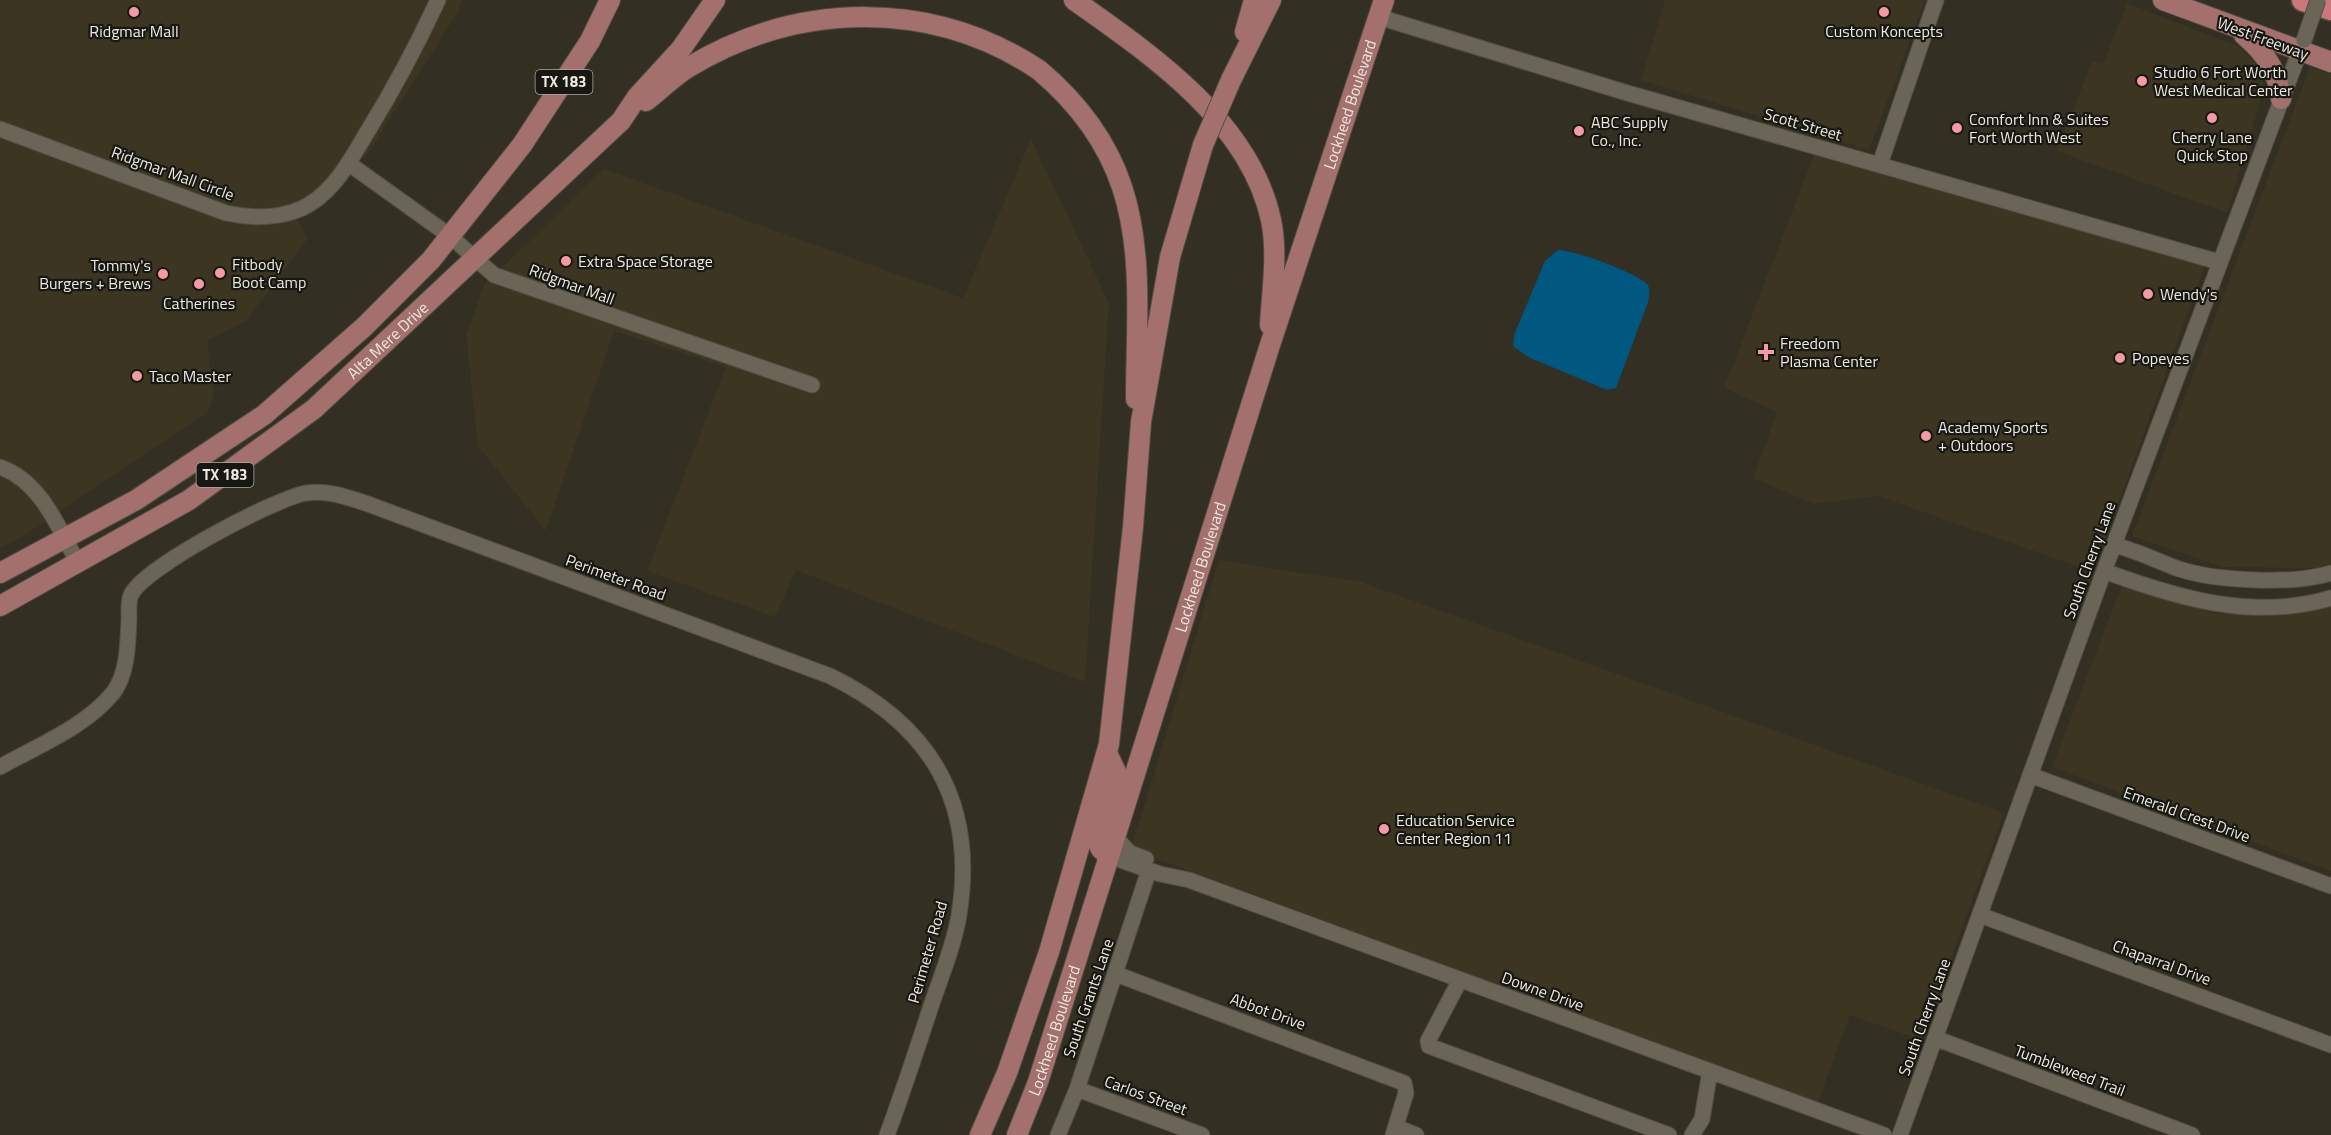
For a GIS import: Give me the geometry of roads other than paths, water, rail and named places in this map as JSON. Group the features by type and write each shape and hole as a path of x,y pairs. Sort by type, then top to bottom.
{"highway":[{"path":"2303,0 2331,9"}],"main road":[{"name":"Alta Mere Drive","path":"0,573 63,537 136,500 264,415 371,320 431,260 522,145 590,41 610,0"},
{"path":"590,41 622,0"},
{"name":"Alta Mere Drive","path":"0,606 189,500 314,409 621,121 637,97 681,49 715,0"},
{"path":"1074,0 1199,98 1224,124 1250,163 1266,200 1273,232 1269,348"},
{"path":"1231,80 1254,0"},
{"path":"1231,80 1271,0"},
{"name":"West Freeway","path":"2163,0 2235,28 2302,46 2331,62"},
{"path":"621,121 688,68 741,41 789,22 857,9 891,8 960,22 987,33 1025,57 1077,106 1111,158 1132,226 1135,256 1136,406 1141,422"},
{"name":"Lockheed Boulevard","path":"1017,1135 1038,1082 1269,348 1381,8"},
{"path":"2235,28 2259,49 2272,66 2279,82 2281,99"},
{"name":"Lockheed Boulevard","path":"980,1135 1008,1073 1050,952 1107,753 1133,526 1141,422 1170,257 1203,145 1231,80"},
{"path":"1107,753 1117,774 1098,843 1101,849 1112,846"}],"street":[{"name":"Ridgmar Mall Circle","path":"0,129 211,208 245,217 283,214 311,203 333,184 406,67 438,0"},
{"path":"1880,164 1936,0"},
{"name":"South Cherry Lane","path":"1900,1135 2113,545 2318,0"},
{"name":"Scott Street","path":"1381,8 1624,92 2219,262"},
{"name":"Ridgmar Mall","path":"348,163 450,236 494,275 812,385"},
{"path":"0,467 32,488 78,563"},
{"name":"Perimeter Road","path":"0,767 92,716 115,690 126,659 130,597 144,578 188,550 280,502 318,492 335,493 368,504 830,676 859,690 887,709 916,737 933,760 948,791 958,820 963,849 959,917 887,1135"},
{"path":"2113,545 2180,569 2219,578 2271,579 2331,573"},
{"path":"2104,571 2163,592 2209,604 2261,607 2312,603 2331,598"},
{"name":"Emerald Crest Drive","path":"2030,775 2331,886"},
{"name":"Downe Drive","path":"1112,846 1149,870 1189,880 1884,1135"},
{"name":"Downe Drive","path":"1112,846 1162,865 1189,880"},
{"name":"South Grants Lane","path":"1058,1135 1077,1089 1149,870"},
{"name":"Chaparral Drive","path":"1980,915 2331,1045"},
{"name":"Abbot Drive","path":"1116,974 1368,1068 1406,1086 1403,1107 1394,1131"},
{"path":"1460,980 1428,1041 1435,1049 1669,1135"},
{"name":"Tumbleweed Trail","path":"1935,1038 2192,1135"},
{"path":"1692,1135 1702,1119 1710,1071"},
{"name":"Carlos Street","path":"1077,1089 1202,1135"},
{"path":"1394,1131 1416,1135"}],"water":[{"path":"1558,250 1604,262 1640,279 1648,286 1648,302 1616,388 1607,390 1528,357 1513,346 1514,335 1545,261"}],"place":[{"name":"Ridgmar Mall","path":"134,12"},
{"name":"Custom Koncepts","path":"1884,12"},
{"name":"Studio 6 Fort Worth West Medical Center","path":"2142,81"},
{"name":"Cherry Lane Quick Stop","path":"2212,118"},
{"name":"Comfort Inn & Suites Fort Worth West","path":"1957,128"},
{"name":"ABC Supply Co., Inc.","path":"1579,131"},
{"name":"Extra Space Storage","path":"566,261"},
{"name":"Fitbody Boot Camp","path":"220,273"},
{"name":"Tommy's Burgers + Brews","path":"163,274"},
{"name":"Catherines","path":"199,284"},
{"name":"Wendy's","path":"2148,294"},
{"name":"Freedom Plasma Center","path":"1766,352"},
{"name":"Popeyes","path":"2120,358"},
{"name":"Taco Master","path":"137,376"},
{"name":"Academy Sports + Outdoors","path":"1926,436"},
{"name":"Education Service Center Region 11","path":"1384,829"}]}
